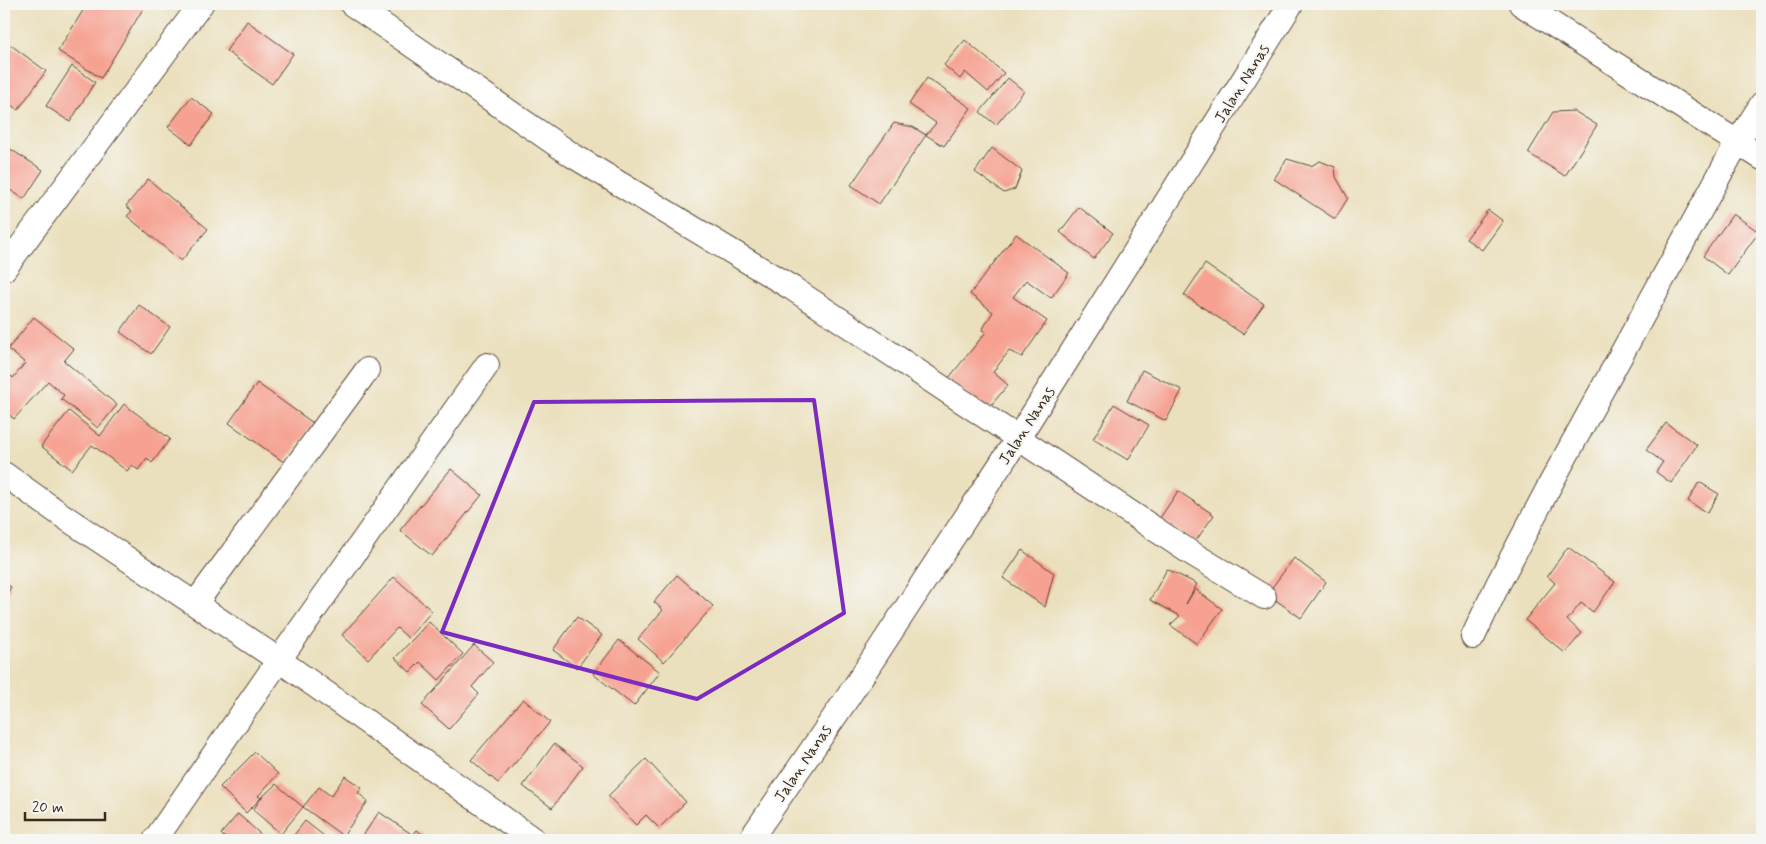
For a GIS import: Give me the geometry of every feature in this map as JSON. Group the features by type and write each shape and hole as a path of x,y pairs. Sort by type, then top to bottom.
{"street":[{"path":"4,268 201,4"},
{"path":"352,4 572,155 792,288 1188,551 1264,597"},
{"name":"Jalan Nanas","path":"750,840 848,697 1018,438 1291,4"},
{"path":"1521,4 1762,158"},
{"path":"1473,637 1498,584 1551,483 1738,142 1762,104"},
{"path":"155,840 487,365"},
{"path":"195,604 367,370"},
{"path":"4,474 63,516 279,660 534,840"}],"highlighted area":[{"path":"814,400 844,613 697,699 442,632 534,402"}],"building":[{"path":"87,4 146,4 101,78 58,51"},
{"path":"247,21 293,54 272,84 226,51"},
{"path":"4,40 46,71 18,110 4,100"},
{"path":"965,40 1004,73 988,92 965,72 960,79 944,65"},
{"path":"72,66 95,82 70,122 46,106"},
{"path":"927,78 971,108 944,146 926,135 936,123 909,104"},
{"path":"1008,78 1024,91 996,125 980,112"},
{"path":"191,97 214,114 191,145 168,127"},
{"path":"1574,111 1597,125 1565,176 1528,153 1553,112"},
{"path":"894,123 913,127 926,135 879,204 851,185"},
{"path":"4,145 43,170 24,199 4,186"},
{"path":"992,148 1022,171 1015,189 1004,193 975,172"},
{"path":"1287,159 1311,166 1320,161 1335,167 1336,177 1348,198 1335,219 1274,179"},
{"path":"148,179 208,229 181,261 127,216 132,211 126,206"},
{"path":"1079,207 1113,233 1094,259 1060,232"},
{"path":"1488,210 1503,221 1482,250 1466,239"},
{"path":"1733,214 1759,232 1728,275 1703,256"},
{"path":"1016,234 1069,273 1051,298 1026,280 1013,297 1047,321 1022,357 1009,351 993,372 1008,385 987,410 948,379 986,332 982,330 993,312 970,294"},
{"path":"1205,264 1264,304 1243,334 1184,295"},
{"path":"139,305 170,327 151,354 120,332"},
{"path":"34,317 74,349 64,361 117,405 98,428 61,399 64,395 48,381 14,419 4,410 4,369 13,378 25,363 8,349"},
{"path":"1142,370 1182,390 1166,421 1127,401"},
{"path":"257,383 313,423 285,463 229,423"},
{"path":"124,404 170,439 152,463 147,458 138,470 132,465 127,471 92,445 72,470 41,446 69,411 100,436"},
{"path":"1114,404 1149,425 1128,460 1093,439"},
{"path":"1666,423 1697,445 1671,483 1656,472 1663,462 1646,450"},
{"path":"451,469 482,495 432,556 400,530"},
{"path":"1699,482 1719,494 1707,513 1688,501"},
{"path":"1178,491 1214,515 1195,542 1160,518"},
{"path":"1568,547 1615,582 1593,612 1581,603 1567,620 1582,633 1565,653 1525,620 1555,583 1547,576"},
{"path":"1022,550 1054,573 1045,607 1003,578"},
{"path":"1294,558 1326,582 1301,618 1267,594"},
{"path":"1167,569 1197,584 1186,604 1195,589 1222,609 1197,644 1170,625 1180,616 1150,600"},
{"path":"677,575 713,606 664,662 638,639 663,610 654,602"},
{"path":"394,577 432,611 408,638 397,628 368,659 342,635"},
{"path":"4,582 11,587 4,599"},
{"path":"577,617 602,635 577,668 553,650"},
{"path":"429,622 463,654 439,680 420,662 410,672 395,658"},
{"path":"619,640 660,672 634,706 593,674"},
{"path":"474,645 493,662 472,687 479,694 449,729 422,705"},
{"path":"523,699 550,722 498,783 471,760"},
{"path":"554,744 583,766 552,808 523,786"},
{"path":"255,752 278,774 258,796 261,798 246,813 220,787"},
{"path":"646,759 686,802 659,828 646,815 636,825 608,796"},
{"path":"345,776 362,788 358,793 368,801 343,836 303,807 319,787 331,796"},
{"path":"276,784 303,807 281,834 253,810 261,798"},
{"path":"379,812 410,833 405,840 360,840"},
{"path":"238,814 267,840 227,840 221,834"},
{"path":"305,821 329,840 290,840"},
{"path":"417,830 429,840 409,840"}]}
